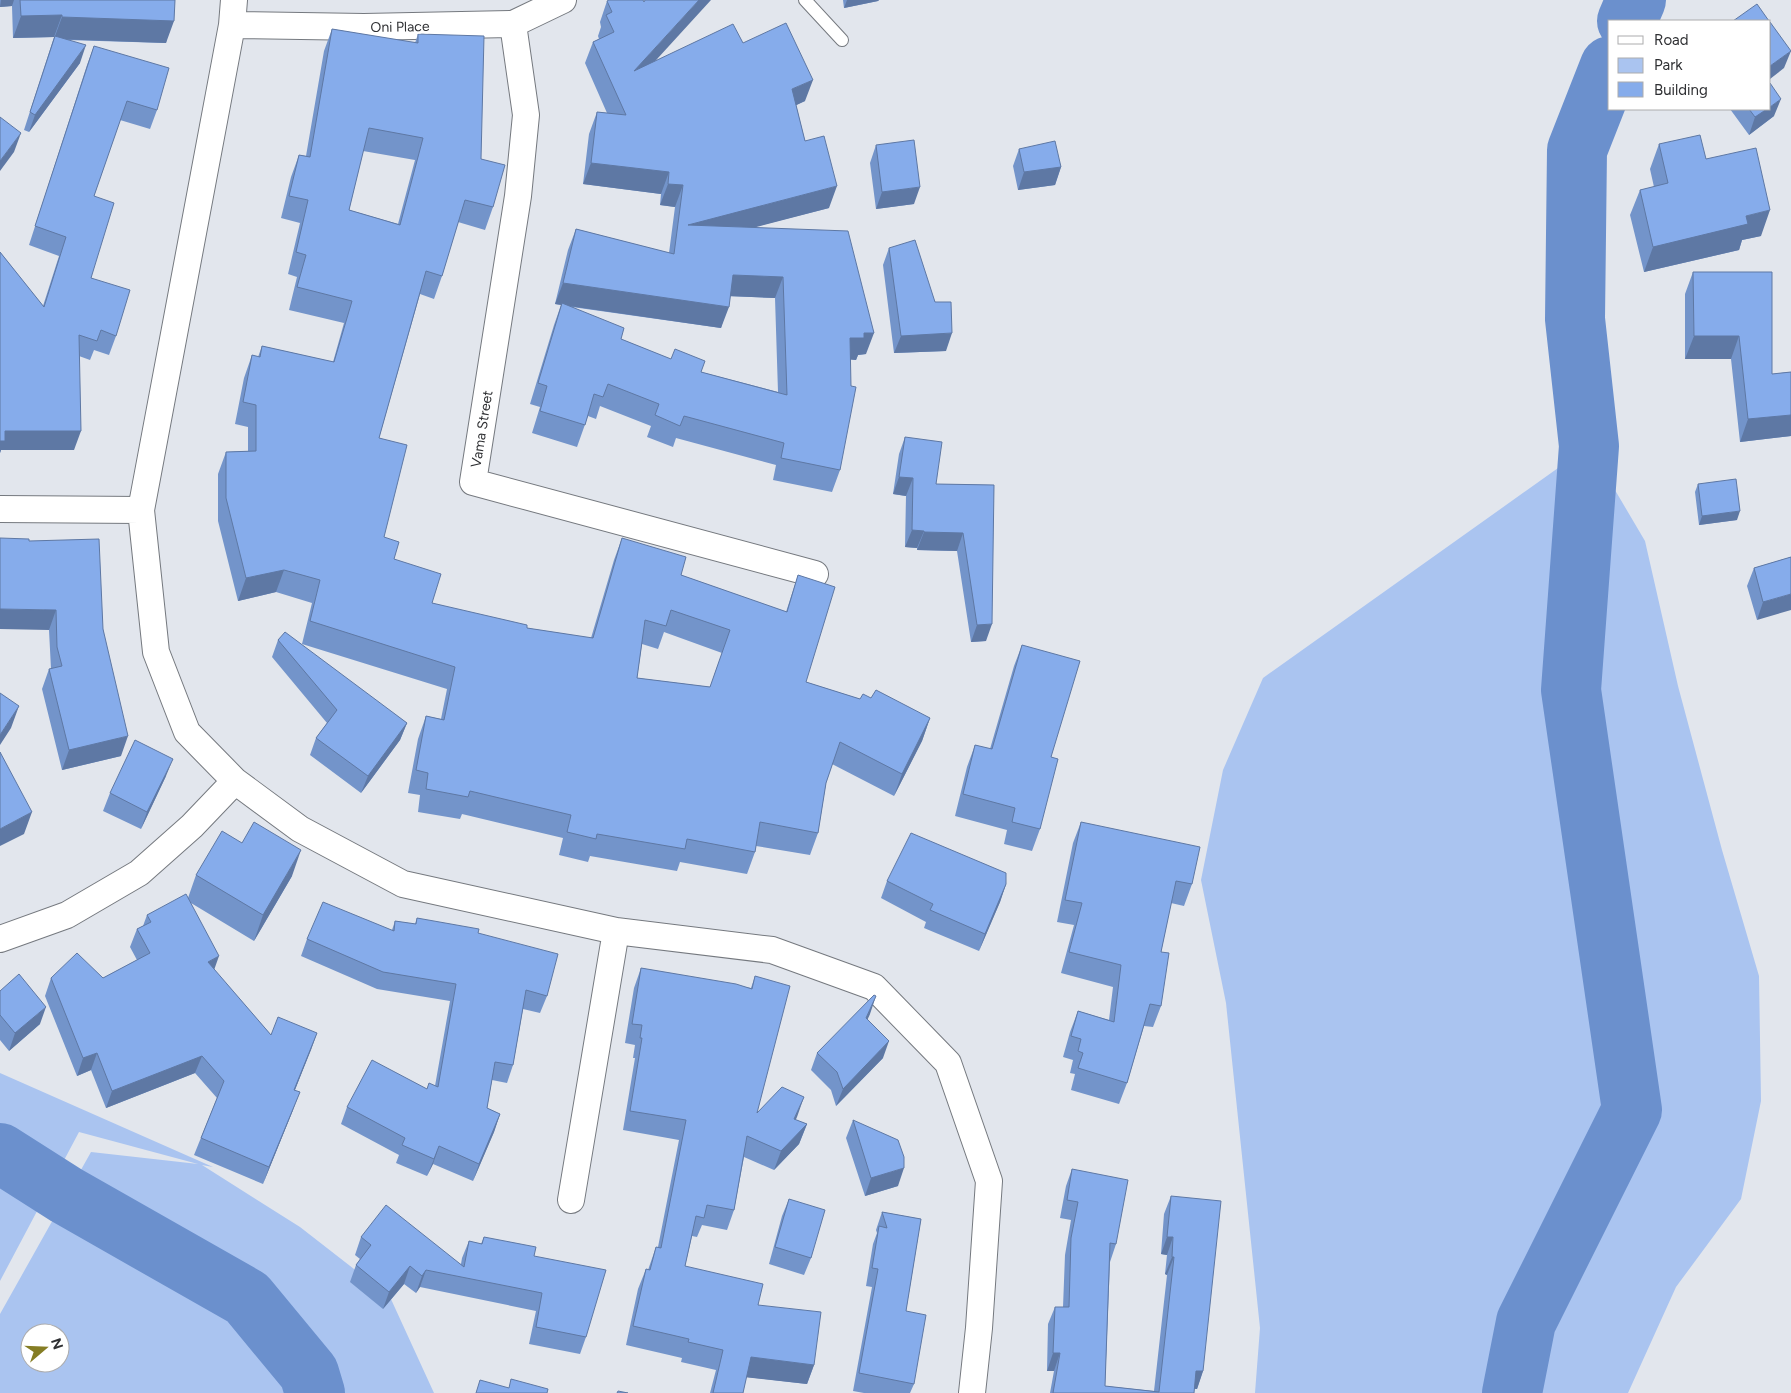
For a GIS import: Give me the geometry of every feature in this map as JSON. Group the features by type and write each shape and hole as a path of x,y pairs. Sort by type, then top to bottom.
{"street":[{"name":"Oni Place","path":"233,12 364,27 513,24 563,0"},
{"path":"233,12 141,510 156,652 187,732 235,781 300,830 403,884 616,931 772,950 874,987 948,1063 989,1181 980,1328 972,1393"},
{"name":"Vama Street","path":"513,24 526,116 518,196 474,482 815,574"},
{"path":"0,509 141,510"},
{"path":"0,938 67,915 139,873 192,826 235,781"},
{"path":"571,1200 616,931"}],"lane":[{"path":"805,0 842,40"}],"green space":[{"path":"1589,446 1645,541 1678,686 1722,850 1759,976 1761,1101 1741,1199 1676,1287 1628,1393 1255,1393 1260,1328 1226,1003 1201,880 1223,770 1263,678"},
{"path":"0,1073 213,1167 202,1165 300,1227 390,1297 434,1393 0,1393 0,1314 91,1152 198,1164 79,1132 0,1281"}],"building":[{"path":"20,0 175,0 174,21 62,17 62,15 21,16"},
{"path":"643,0 644,2 645,0 699,0 634,71 733,24 743,43 786,23 813,80 792,89 805,141 824,136 837,186 688,225 848,231 874,333 864,333 864,338 850,338 851,386 856,387 840,470 781,458 784,443 684,416 680,426 655,415 659,404 608,384 603,397 594,394 585,425 540,411 547,386 538,383 562,303 624,328 621,339 671,359 675,349 705,361 701,372 787,395 783,277 733,275 729,307 563,283 576,229 674,254 683,185 668,184 669,172 591,163 597,112 626,115 593,42 614,32 606,15 612,12 607,1"},
{"path":"1757,4 1768,20 1734,20"},
{"path":"1771,23 1791,51 1771,65"},
{"path":"332,29 418,43 418,34 484,36 481,159 505,165 493,207 465,200 442,276 426,271 379,438 407,445 384,537 399,542 394,559 441,574 432,603 527,625 527,628 593,638 622,538 686,557 681,575 787,612 798,575 835,587 806,682 860,699 863,694 871,698 876,690 930,718 902,774 840,742 826,783 818,833 760,822 755,852 687,839 685,849 597,834 596,839 567,832 571,815 470,791 468,797 426,789 428,773 416,770 426,716 444,720 455,667 310,621 320,580 284,570 246,578 226,498 226,452 256,451 256,405 243,402 252,355 260,357 262,346 334,362 352,301 297,287 306,255 296,252 308,200 289,196 299,155 310,157","holes":["369,128 423,138 400,225 349,210","671,610 730,630 710,687 637,678 645,620 666,626"]},
{"path":"55,36 86,45 35,115 30,112"},
{"path":"94,46 169,68 157,110 127,101 94,196 114,203 91,278 130,290 116,336 101,330 97,341 79,335 81,431 5,431 5,441 0,441 0,252 44,307 66,237 35,226"},
{"path":"1771,84 1781,99 1771,106"},
{"path":"1750,110 1766,110 1755,117"},
{"path":"0,117 21,133 0,161"},
{"path":"1700,135 1706,159 1756,148 1770,210 1746,216 1748,224 1653,247 1640,190 1668,183 1659,144"},
{"path":"914,140 920,187 882,192 876,145"},
{"path":"1055,141 1061,167 1024,172 1019,149"},
{"path":"915,240 935,302 951,302 952,333 901,336 889,248"},
{"path":"1693,272 1772,272 1772,374 1791,372 1791,415 1748,419 1739,336 1694,336"},
{"path":"905,437 942,442 936,484 994,485 992,624 977,625 963,533 912,530 913,478 899,477"},
{"path":"1736,479 1740,511 1702,516 1698,484"},
{"path":"0,538 29,539 29,541 99,539 103,629 128,736 69,750 49,669 62,666 57,647 56,610 0,609"},
{"path":"1791,557 1791,594 1763,602 1754,568"},
{"path":"285,632 407,723 368,776 316,738 337,710 278,640"},
{"path":"1022,645 1080,661 1051,757 1058,759 1040,829 1012,822 1015,808 963,794 975,745 992,749"},
{"path":"0,693 19,706 0,735"},
{"path":"135,740 173,759 147,812 110,793"},
{"path":"0,752 32,812 0,829"},
{"path":"254,822 301,850 263,915 196,875 222,831 242,843"},
{"path":"1081,822 1200,847 1192,884 1176,881 1161,952 1169,953 1161,1006 1150,1004 1127,1083 1078,1068 1083,1053 1078,1051 1081,1039 1071,1036 1078,1011 1114,1022 1121,965 1069,952 1082,903 1065,900"},
{"path":"911,833 1006,873 1006,884 985,934 930,910 933,904 887,881"},
{"path":"186,894 219,956 208,962 271,1035 278,1017 317,1033 294,1090 300,1092 269,1167 201,1138 224,1081 202,1056 112,1091 97,1053 83,1058 51,978 77,953 103,978 150,953 137,929 151,922 147,915"},
{"path":"323,902 394,931 395,921 416,924 417,918 479,929 478,933 558,954 547,996 526,990 513,1065 495,1062 487,1108 500,1114 479,1164 439,1146 434,1159 402,1145 405,1138 347,1107 372,1060 427,1089 429,1083 438,1087 456,984 383,972 307,939"},
{"path":"641,968 736,984 752,989 755,976 790,986 757,1113 782,1087 804,1097 794,1119 807,1124 781,1151 747,1136 734,1210 707,1205 704,1218 696,1216 685,1266 763,1284 758,1305 821,1312 814,1365 751,1357 743,1393 713,1393 723,1350 688,1342 689,1339 633,1326 646,1269 650,1270 656,1247 661,1248 686,1120 630,1111 642,1038 640,1038 642,1025 632,1024"},
{"path":"19,974 46,1007 15,1033 0,1015 0,991"},
{"path":"874,995 876,996 866,1018 889,1041 843,1089 837,1072 817,1053"},
{"path":"853,1120 898,1140 904,1157 904,1168 871,1178"},
{"path":"1072,1169 1128,1180 1116,1244 1110,1243 1105,1386 1159,1392 1174,1257 1172,1257 1173,1237 1167,1237 1171,1196 1221,1201 1203,1371 1196,1371 1194,1393 1053,1393 1060,1353 1053,1353 1055,1307 1069,1307 1071,1238 1078,1202 1067,1200"},
{"path":"789,1199 825,1210 811,1258 775,1247"},
{"path":"386,1205 464,1267 469,1241 482,1244 484,1237 536,1247 534,1256 606,1270 586,1337 536,1327 542,1293 426,1270 422,1276 410,1266 389,1292 356,1265 371,1245 361,1237"},
{"path":"882,1212 921,1219 906,1311 926,1315 914,1384 859,1373 878,1269 872,1268 879,1226 887,1228"},
{"path":"511,1379 548,1389 547,1393 476,1393 480,1380 509,1388"}],"waterway":[{"path":"1627,20 1636,0"},
{"path":"1512,1393 1526,1322 1632,1110 1571,690 1589,446 1575,319 1577,150 1608,71"},
{"path":"0,1153 66,1195 247,1298 309,1373 315,1393"}]}
